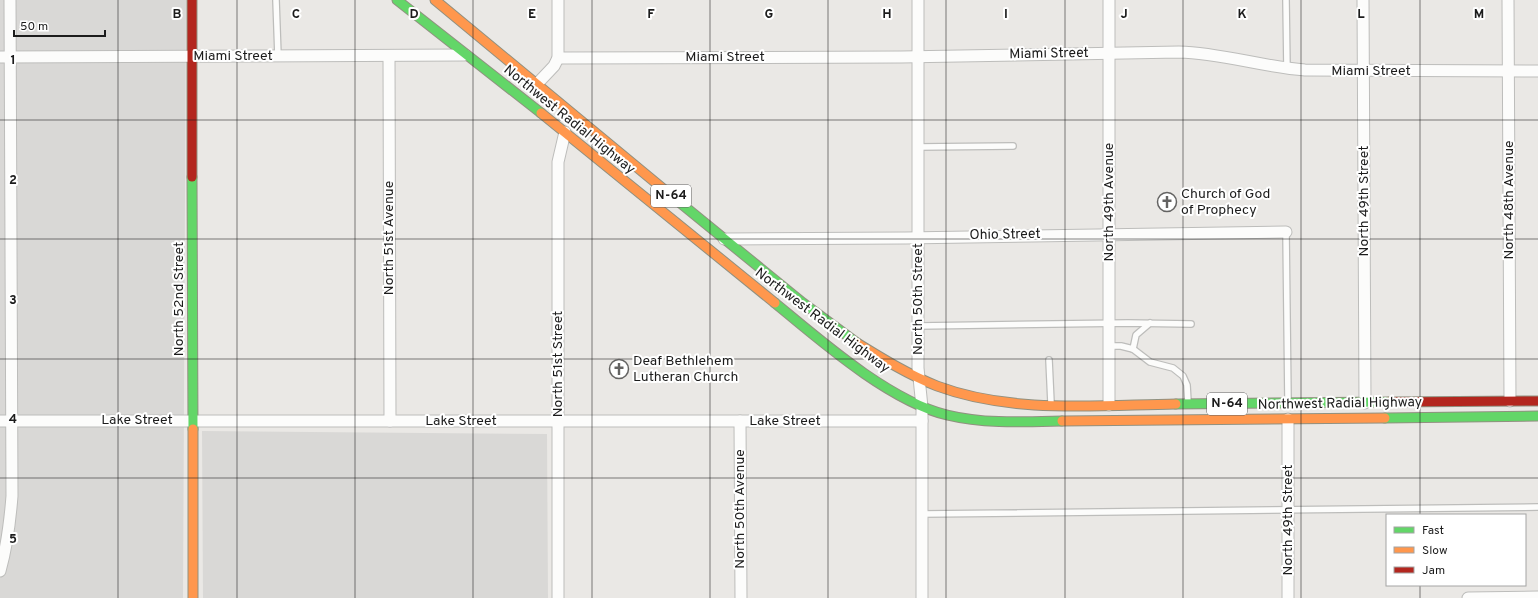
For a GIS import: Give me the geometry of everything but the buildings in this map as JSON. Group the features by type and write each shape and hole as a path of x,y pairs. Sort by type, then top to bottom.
{"main road":[{"name":"North 52nd Street","path":"192,0 193,598"},
{"name":"Northwest Radial Highway","path":"397,0 465,55 565,132 847,361 886,388 922,407 946,415 972,420 999,422 1538,416"},
{"name":"Northwest Radial Highway","path":"435,0 536,85 822,318 885,360 938,386 985,399 1051,405 1538,401"}],"street":[{"path":"0,571 6,553 10,528 12,496 5,57 10,0"},
{"path":"536,85 554,66 558,58 558,0"},
{"name":"North 50th Street","path":"918,0 918,326 919,378 922,407 922,598"},
{"name":"North 49th Avenue","path":"1109,0 1109,405"},
{"name":"North 49th Street","path":"1363,0 1365,403"},
{"name":"North 48th Avenue","path":"1508,0 1510,401"},
{"name":"Miami Street","path":"558,58 919,56 1199,52 1287,69 1538,71"},
{"name":"Miami Street","path":"5,57 465,55"},
{"name":"North 51st Avenue","path":"389,56 390,421"},
{"name":"North 51st Street","path":"558,598 558,162 565,132"},
{"name":"Ohio Street","path":"724,239 905,238 1286,232"},
{"name":"North 49th Street","path":"1288,419 1288,598"},
{"name":"Lake Street","path":"0,421 922,421"},
{"name":"North 50th Avenue","path":"740,421 741,598"},
{"path":"1468,598 1538,597"}],"lane":[{"path":"276,0 278,56"},
{"path":"1286,0 1287,69"},
{"path":"918,147 1013,146"},
{"path":"1286,232 1288,404"},
{"path":"1133,349 1136,335 1151,323"},
{"path":"918,326 1151,323 1191,324"},
{"path":"1109,346 1121,346 1133,349 1150,362 1172,368 1183,376 1187,385 1188,404"},
{"path":"1049,360 1051,405"},
{"path":"922,514 1538,507"}],"shaded area":[{"path":"0,0 186,0 183,598 0,598"},
{"path":"202,431 547,434 548,598 203,598"}],"traffic: fast":[{"path":"397,0 541,113"},
{"path":"192,177 193,429"},
{"path":"673,197 803,303 857,343"},
{"path":"775,303 856,368 902,397 925,408 947,415 975,420 1004,422 1062,421"},
{"path":"1176,404 1389,402"},
{"path":"1385,418 1538,416"}],"traffic: slow":[{"path":"435,0 673,197"},
{"path":"541,113 775,303"},
{"path":"857,343 927,382 966,395 995,401 1055,406 1176,404"},
{"path":"1062,421 1385,418"},
{"path":"193,429 193,598"}],"traffic: jam":[{"path":"192,0 192,177"},
{"path":"1389,402 1538,401"}],"place":[{"name":"Church of God of Prophecy","path":"1167,202"},
{"name":"Deaf Bethlehem Lutheran Church","path":"619,369"}]}
